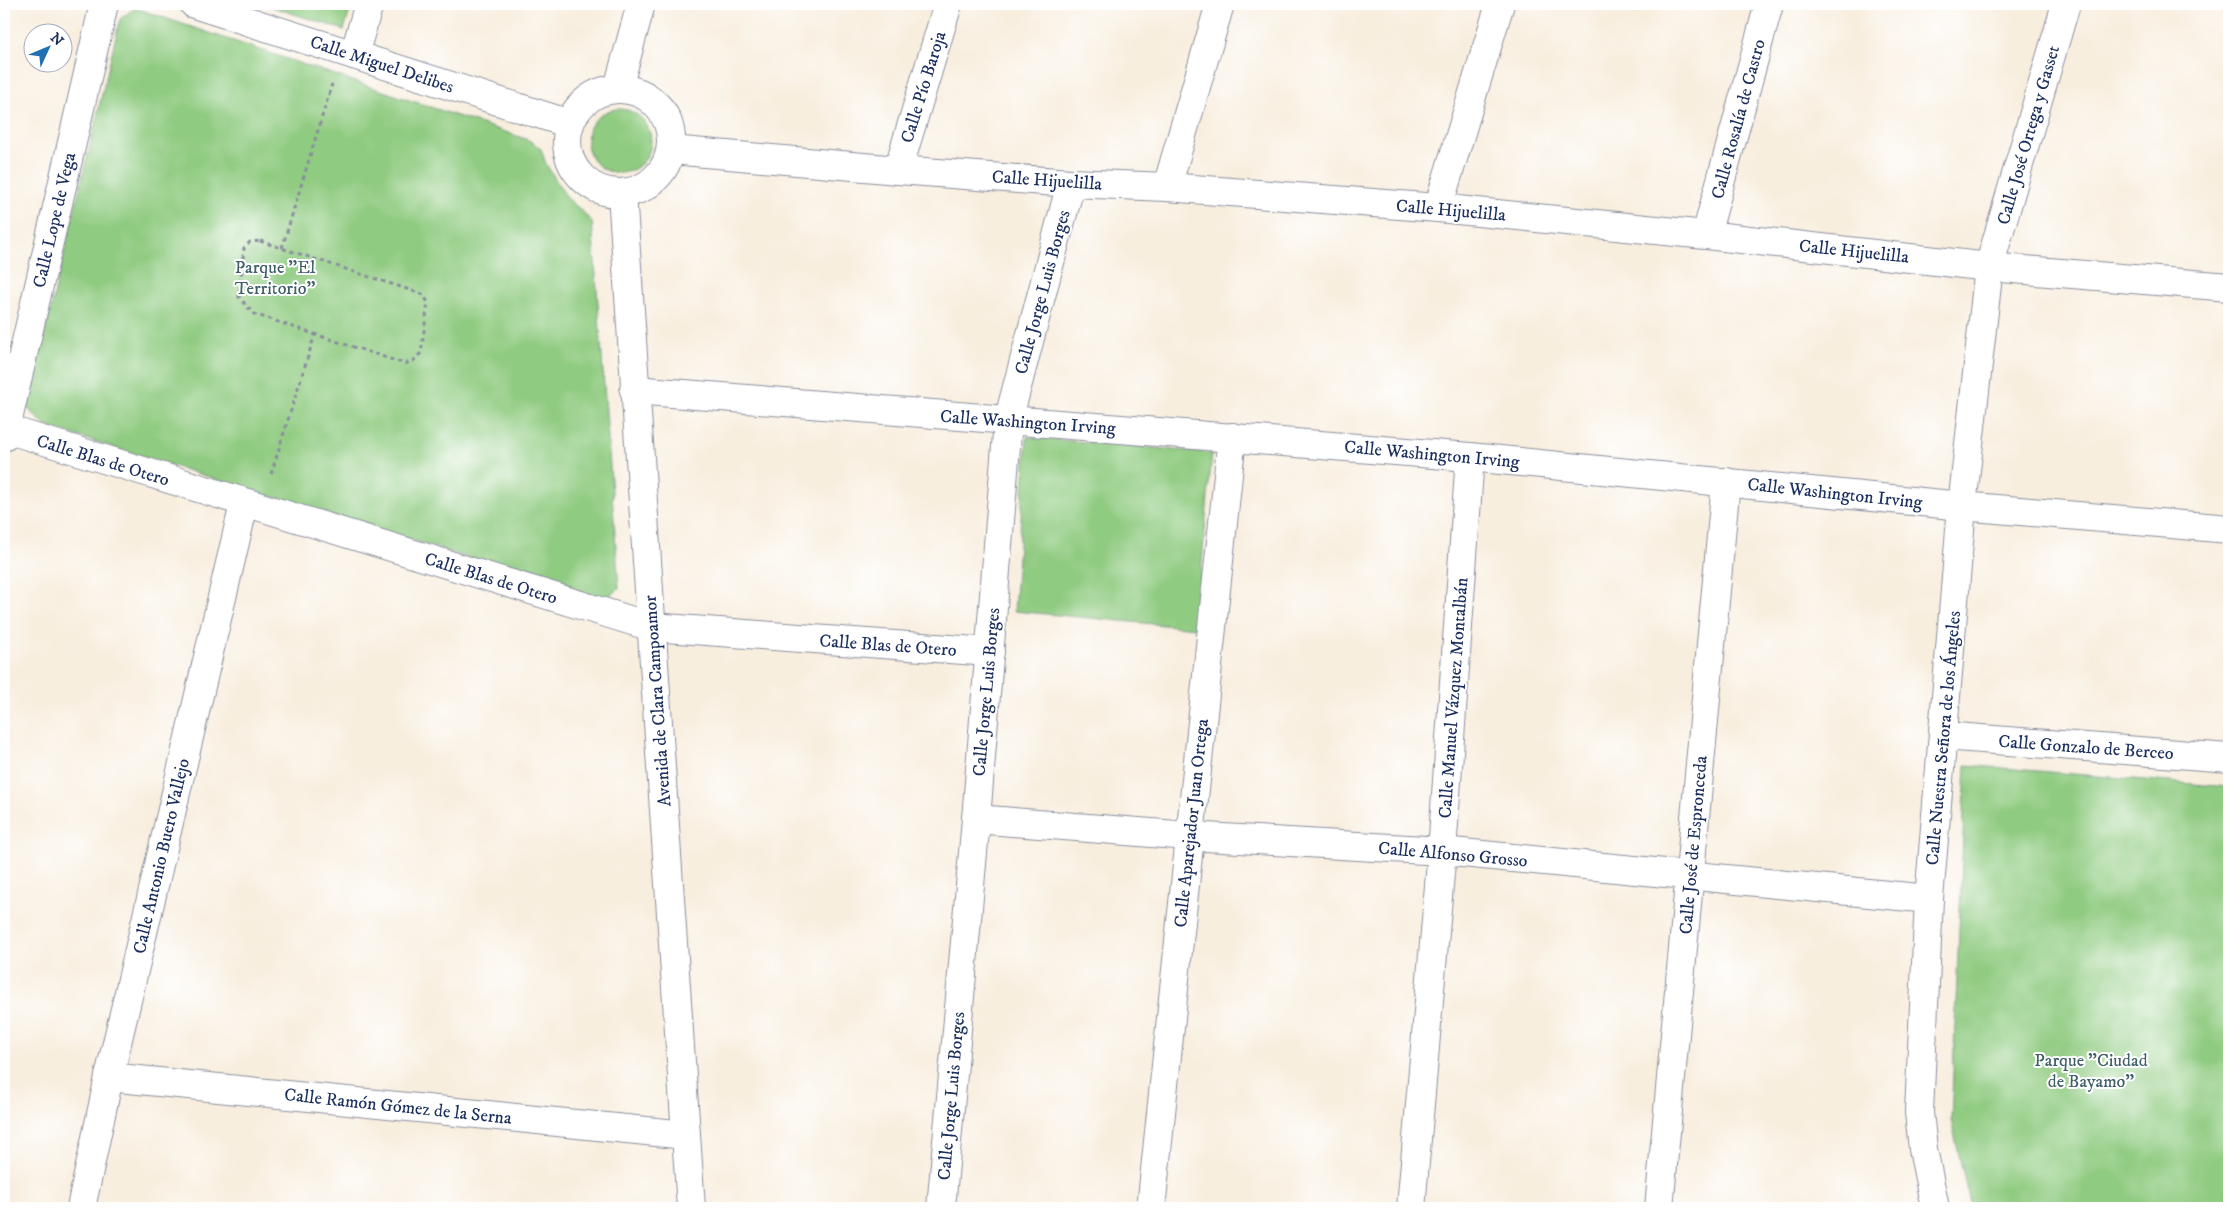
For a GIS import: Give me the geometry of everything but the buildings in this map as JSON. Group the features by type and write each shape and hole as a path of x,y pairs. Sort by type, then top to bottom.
{"street":[{"name":"Calle Lope de Vega","path":"5,433 104,4"},
{"name":"Calle Miguel Delibes","path":"194,4 570,124"},
{"path":"348,53 369,4"},
{"path":"618,88 641,4"},
{"name":"Calle Pío Baroja","path":"898,170 948,4"},
{"path":"1167,187 1220,4"},
{"path":"1438,208 1500,4"},
{"name":"Calle Rosalía de Castro","path":"1706,235 1769,4"},
{"name":"Calle José Ortega y Gasset","path":"1989,267 2066,4"},
{"path":"618,88 647,96 659,107 667,120 671,134 671,150 666,166 654,180 639,190 622,193 605,192 590,185 578,173 569,158 567,141 570,124 577,110 588,99 602,91 618,88"},
{"name":"Calle Hijuelilla","path":"671,150 898,170 1071,183 1167,187 1438,208 1706,235 1989,267 2229,287"},
{"name":"Calle Jorge Luis Borges","path":"941,1208 976,819 1008,420 1071,183"},
{"name":"Avenida de Clara Campoamor","path":"622,193 691,1208"},
{"name":"Calle Nuestra Señora de los Ángeles","path":"1935,1208 1923,1149 1919,1112 1929,899 1962,506 1989,267"},
{"name":"Calle Washington Irving","path":"634,390 1470,457 1962,506 2229,529"},
{"name":"Calle Blas de Otero","path":"5,433 652,627 990,652"},
{"name":"Calle Aparejador Juan Ortega","path":"1151,1208 1232,437"},
{"name":"Calle Manuel Vázquez Montalbán","path":"1411,1208 1442,851 1470,457"},
{"name":"Calle José de Espronceda","path":"1659,1208 1726,482"},
{"name":"Calle Antonio Buero Vallejo","path":"81,1208 109,1077 252,506"},
{"name":"Calle Gonzalo de Berceo","path":"1944,736 2229,758"},
{"name":"Calle Alfonso Grosso","path":"976,819 1189,836 1442,851 1929,899"},
{"name":"Calle Ramón Gómez de la Serna","path":"109,1077 686,1135"}],"path":[{"path":"282,248 348,53"},
{"path":"260,241 422,294 428,302 421,352 414,361 406,364 315,334 254,314 239,297 244,248 250,242 260,241"},
{"path":"252,506 315,334"}],"green space":[{"path":"263,4 352,4 344,30"},
{"name":"Parque \"El Territorio\"","path":"135,8 529,140 541,149 546,164 567,198 592,222 619,588 604,600 45,426 27,408 120,19"},
{"path":"619,109 637,114 642,118 646,123 651,141 646,159 642,164 637,168 619,173 601,168 596,164 592,159 587,141 592,123 596,118 601,114"},
{"path":"1027,437 1212,453 1196,628 1014,611"},
{"name":"Parque \"Ciudad de Bayamo\"","path":"1966,765 2229,787 2229,1173 2227,1208 1971,1208 1951,1120"}]}
